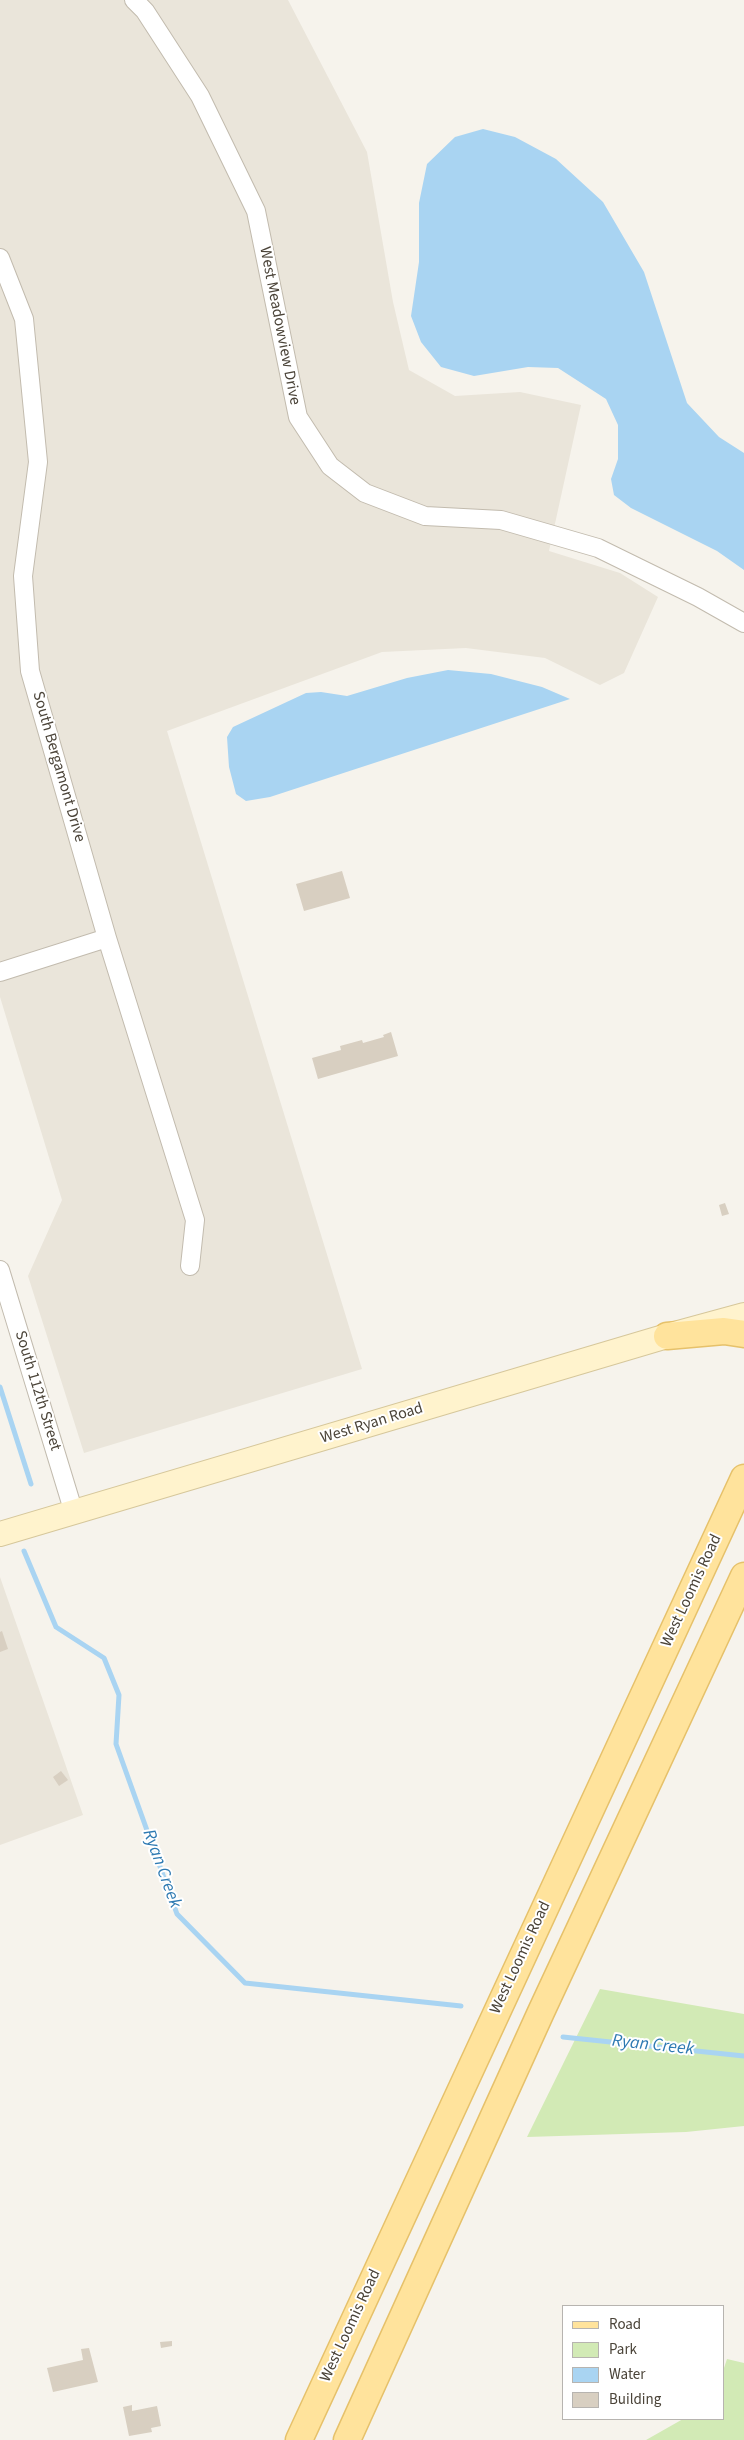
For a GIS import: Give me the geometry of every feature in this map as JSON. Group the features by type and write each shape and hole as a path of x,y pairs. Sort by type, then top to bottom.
{"main road":[{"path":"667,1336 724,1331 744,1334"},
{"name":"West Loomis Road","path":"299,2440 744,1478"},
{"path":"347,2440 627,1826 744,1576"},
{"path":"589,1810 627,1826"}],"street":[{"name":"West Meadowview Drive","path":"134,0 145,11 200,96 256,211 298,417 330,466 365,493 425,516 501,520 598,548 698,597 744,623"},
{"name":"South Bergamont Drive","path":"0,258 24,319 38,462 23,576 30,671 107,938 194,1220 190,1266"},
{"path":"0,972 107,938"},
{"name":"South 112th Street","path":"0,1270 74,1513"},
{"name":"West Ryan Road","path":"0,1534 667,1336 744,1315"}],"shaded area":[{"path":"0,0 288,0 367,152 393,302 409,370 455,396 520,392 581,405 549,551 620,573 658,597 624,673 600,685 545,658 466,648 382,652 167,731 362,1369 84,1453 28,1276 62,1200 0,997"},
{"path":"0,1577 83,1815 0,1845"}],"green space":[{"path":"600,1989 744,2014 744,2126 686,2132 527,2137"},
{"path":"727,2359 744,2363 744,2440 646,2440 681,2420 724,2420 724,2368"}],"water":[{"path":"483,129 515,137 556,159 603,202 644,272 687,403 719,437 744,453 744,570 717,551 631,508 614,495 611,479 618,459 618,425 606,399 558,368 528,367 474,376 441,367 421,342 411,316 419,262 419,203 427,164 455,137"},
{"path":"448,670 491,674 542,687 570,699 270,797 246,801 236,794 229,767 227,737 233,727 306,693 321,692 347,696 407,678"}],"building":[{"path":"342,871 350,898 304,911 296,884"},
{"path":"391,1032 398,1056 318,1079 312,1058 341,1050 340,1046 362,1040 363,1043 384,1037 383,1035"},
{"path":"725,1203 729,1214 722,1216 719,1205"},
{"path":"2,1631 8,1649 0,1652 0,1632"},
{"path":"61,1771 68,1780 59,1786 53,1777"},
{"path":"172,2341 172,2346 161,2348 160,2342"},
{"path":"89,2348 98,2382 53,2392 47,2368 83,2360 81,2349"},
{"path":"132,2405 132,2411 157,2406 161,2426 151,2428 152,2432 129,2436 123,2407"}],"waterway":[{"name":"Ryan Creek","path":"0,1387 31,1484"},
{"name":"Ryan Creek","path":"24,1551 56,1627 104,1658 119,1695 116,1744 177,1914 245,1983 461,2006"},
{"name":"Ryan Creek","path":"563,2037 744,2056"}]}
